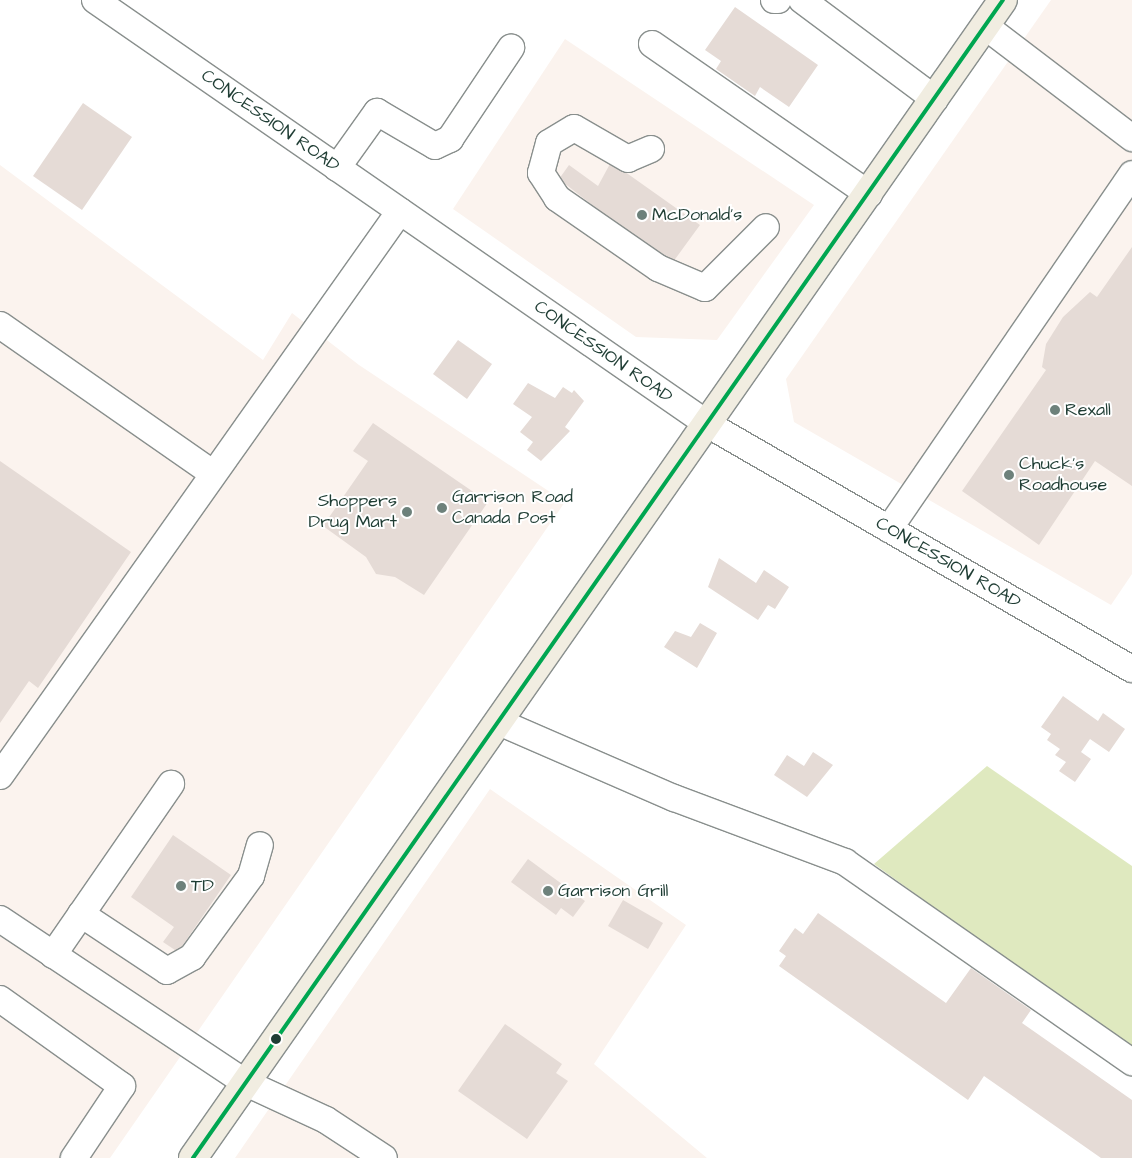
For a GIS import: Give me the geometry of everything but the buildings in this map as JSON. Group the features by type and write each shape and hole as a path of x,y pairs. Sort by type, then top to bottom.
{"main road":[{"path":"194,1158 709,425 1003,0"}],"street":[{"name":"CONCESSION ROAD","path":"95,0 709,425 1132,668"},
{"path":"802,0 935,99"},
{"path":"985,26 1132,138"},
{"path":"652,44 869,194"},
{"path":"337,168 377,112 435,146 450,139 511,48"},
{"path":"651,149 628,159 574,128 549,144 541,173 557,198 650,263 705,288 766,227"},
{"path":"889,529 1132,174"},
{"path":"0,776 212,473 400,212"},
{"path":"0,326 212,473"},
{"path":"499,722 674,798 844,862 1132,1062"},
{"path":"53,955 172,784"},
{"path":"81,914 167,971 192,957 251,876 260,845"},
{"path":"0,919 246,1083 326,1120 384,1158"},
{"path":"0,998 122,1086 74,1158"}],"shaded area":[{"path":"1051,0 1132,0 1132,574 1111,605 794,422 786,379"},
{"path":"565,39 814,205 717,340 636,337 453,209"},
{"path":"0,165 263,360 292,313 359,365 565,502 110,1158 0,1158"},
{"path":"490,789 686,925 594,1064 707,1158 235,1158"}],"green space":[{"path":"987,766 1132,866 1132,1051 874,864"}],"transit line":[{"path":"193,1158 1003,0"}],"place":[{"name":"McDonald's","path":"642,215"},
{"name":"Rexall","path":"1055,410"},
{"name":"Chuck's Roadhouse","path":"1009,475"},
{"name":"Garrison Road Canada Post","path":"442,508"},
{"name":"Shoppers Drug Mart","path":"407,512"},
{"name":"TD","path":"181,886"},
{"name":"Garrison Grill","path":"548,891"}]}
